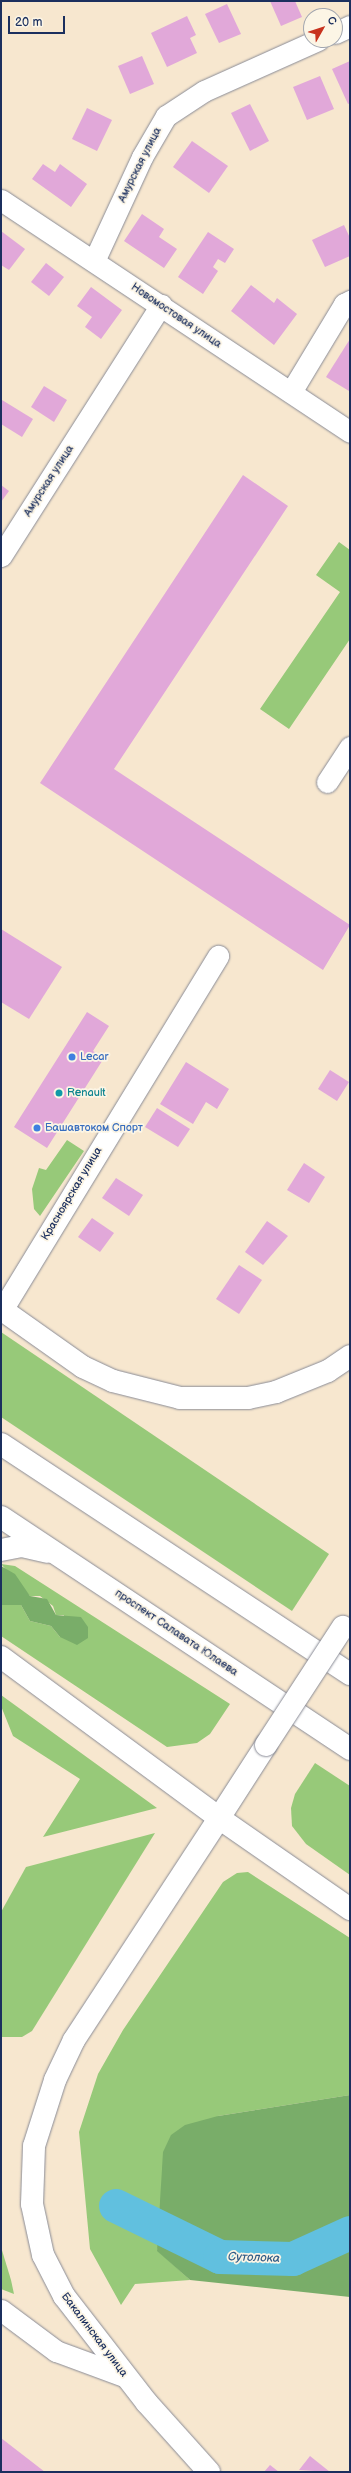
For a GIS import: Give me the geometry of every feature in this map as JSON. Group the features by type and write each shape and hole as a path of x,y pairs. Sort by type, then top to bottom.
{"main road":[{"path":"1,1310 89,1370 113,1382 180,1398 220,1400 276,1392 328,1371 350,1356"},
{"path":"1,1438 41,1470"},
{"path":"1,1444 350,1674"},
{"name":"проспект Салавата Юлаева","path":"1,1517 350,1749"},
{"path":"1,1550 22,1546 58,1555"},
{"name":"Бакалинская улица","path":"209,2472 124,2376 64,2296 43,2255 32,2204 34,2146 55,2080 90,2012 219,1818 346,1621"},
{"path":"1,1657 219,1818 350,1909"}],"street":[{"name":"Амурская улица","path":"94,261 142,157 166,116 204,91 303,47"},
{"name":"Новомостовая улица","path":"1,200 350,432"},
{"path":"291,392 344,304 350,301"},
{"name":"Амурская улица","path":"1,556 161,305"},
{"path":"327,782 350,747"},
{"name":"Красноярская улица","path":"1,1310 218,956"},
{"path":"1,2310 56,2351 124,2376"}],"green space":[{"path":"339,542 350,550 350,639 289,729 260,709 340,592 316,575"},
{"path":"67,1140 84,1151 40,1216 34,1209 32,1189 39,1168 46,1170"},
{"path":"1,1332 329,1554 292,1611 1,1417"},
{"path":"1,1564 15,1566 230,1704 210,1734 197,1743 167,1747 1,1636 1,1605 21,1605 30,1621 51,1626 60,1637 64,1615 56,1615 53,1606 40,1596 30,1596"},
{"path":"1,1566 15,1574 30,1596 47,1599 56,1615 81,1617 88,1627 88,1638 77,1645 60,1637 51,1626 30,1621 21,1605 1,1605"},
{"path":"1,1695 157,1808 43,1837 80,1779 13,1736 1,1706"},
{"path":"315,1763 350,1786 350,1875 306,1844 292,1826 291,1808 295,1794"},
{"path":"155,1833 32,2031 22,2037 1,2037 1,1912 26,1867"},
{"path":"248,1872 350,1938 350,2095 218,2116 157,2250 190,2280 135,2284 121,2305 90,2249 79,2132 98,2074 123,2030 223,1882 237,1873"},
{"path":"350,2095 350,2297 190,2280 157,2251 163,2152 171,2135 185,2125 218,2116"},
{"path":"1,2247 11,2280 14,2294 1,2289"}],"building":[{"path":"270,1 295,1 302,17 281,26"},
{"path":"227,4 241,34 219,43 205,14"},
{"path":"187,16 196,35 190,38 197,53 167,67 151,33"},
{"path":"142,56 154,84 130,94 118,66"},
{"path":"350,61 350,103 348,104 332,69"},
{"path":"320,76 334,109 307,120 293,87"},
{"path":"250,104 269,141 250,151 231,113"},
{"path":"87,108 112,120 97,151 72,139"},
{"path":"192,141 228,166 209,193 173,167"},
{"path":"43,164 55,172 60,164 87,184 71,207 32,179"},
{"path":"142,214 164,229 159,237 177,249 164,268 124,241"},
{"path":"344,225 350,238 350,256 325,267 312,240"},
{"path":"1,231 25,249 9,270 1,265"},
{"path":"208,232 234,249 225,263 218,259 213,267 218,271 203,294 178,277"},
{"path":"46,263 64,277 49,296 31,282"},
{"path":"251,285 274,303 277,298 297,314 274,345 231,311"},
{"path":"91,287 122,310 101,339 85,327 92,317 77,306"},
{"path":"350,339 350,389 349,391 326,377"},
{"path":"44,386 67,400 54,422 31,407"},
{"path":"2,400 33,419 22,437 1,424"},
{"path":"243,475 288,506 114,769 350,925 323,970 40,783"},
{"path":"1,485 9,491 1,502"},
{"path":"1,929 62,967 29,1019 1,1002"},
{"name":"Renault","path":"87,1012 109,1026 93,1051 104,1058 47,1148 14,1127"},
{"path":"186,1062 229,1089 217,1109 206,1102 193,1124 160,1104"},
{"path":"330,1070 349,1082 337,1101 318,1089"},
{"path":"157,1108 190,1129 178,1147 145,1127"},
{"path":"304,1163 325,1177 309,1203 287,1190"},
{"path":"116,1178 143,1195 129,1216 102,1198"},
{"path":"92,1218 114,1233 100,1252 78,1237"},
{"path":"267,1221 288,1236 263,1265 245,1252"},
{"path":"239,1265 262,1280 239,1314 216,1299"},
{"path":"1,2438 45,2472 1,2472"},
{"path":"310,2456 330,2472 299,2470"},
{"path":"270,2465 279,2472 264,2472"}],"waterway":[{"name":"Сутолока","path":"116,2206 220,2257 293,2259 350,2233"}],"place":[{"name":"Lecar","path":"72,1057"},
{"name":"Renault","path":"59,1093"},
{"name":"Башавтоком Спорт","path":"37,1128"}]}
